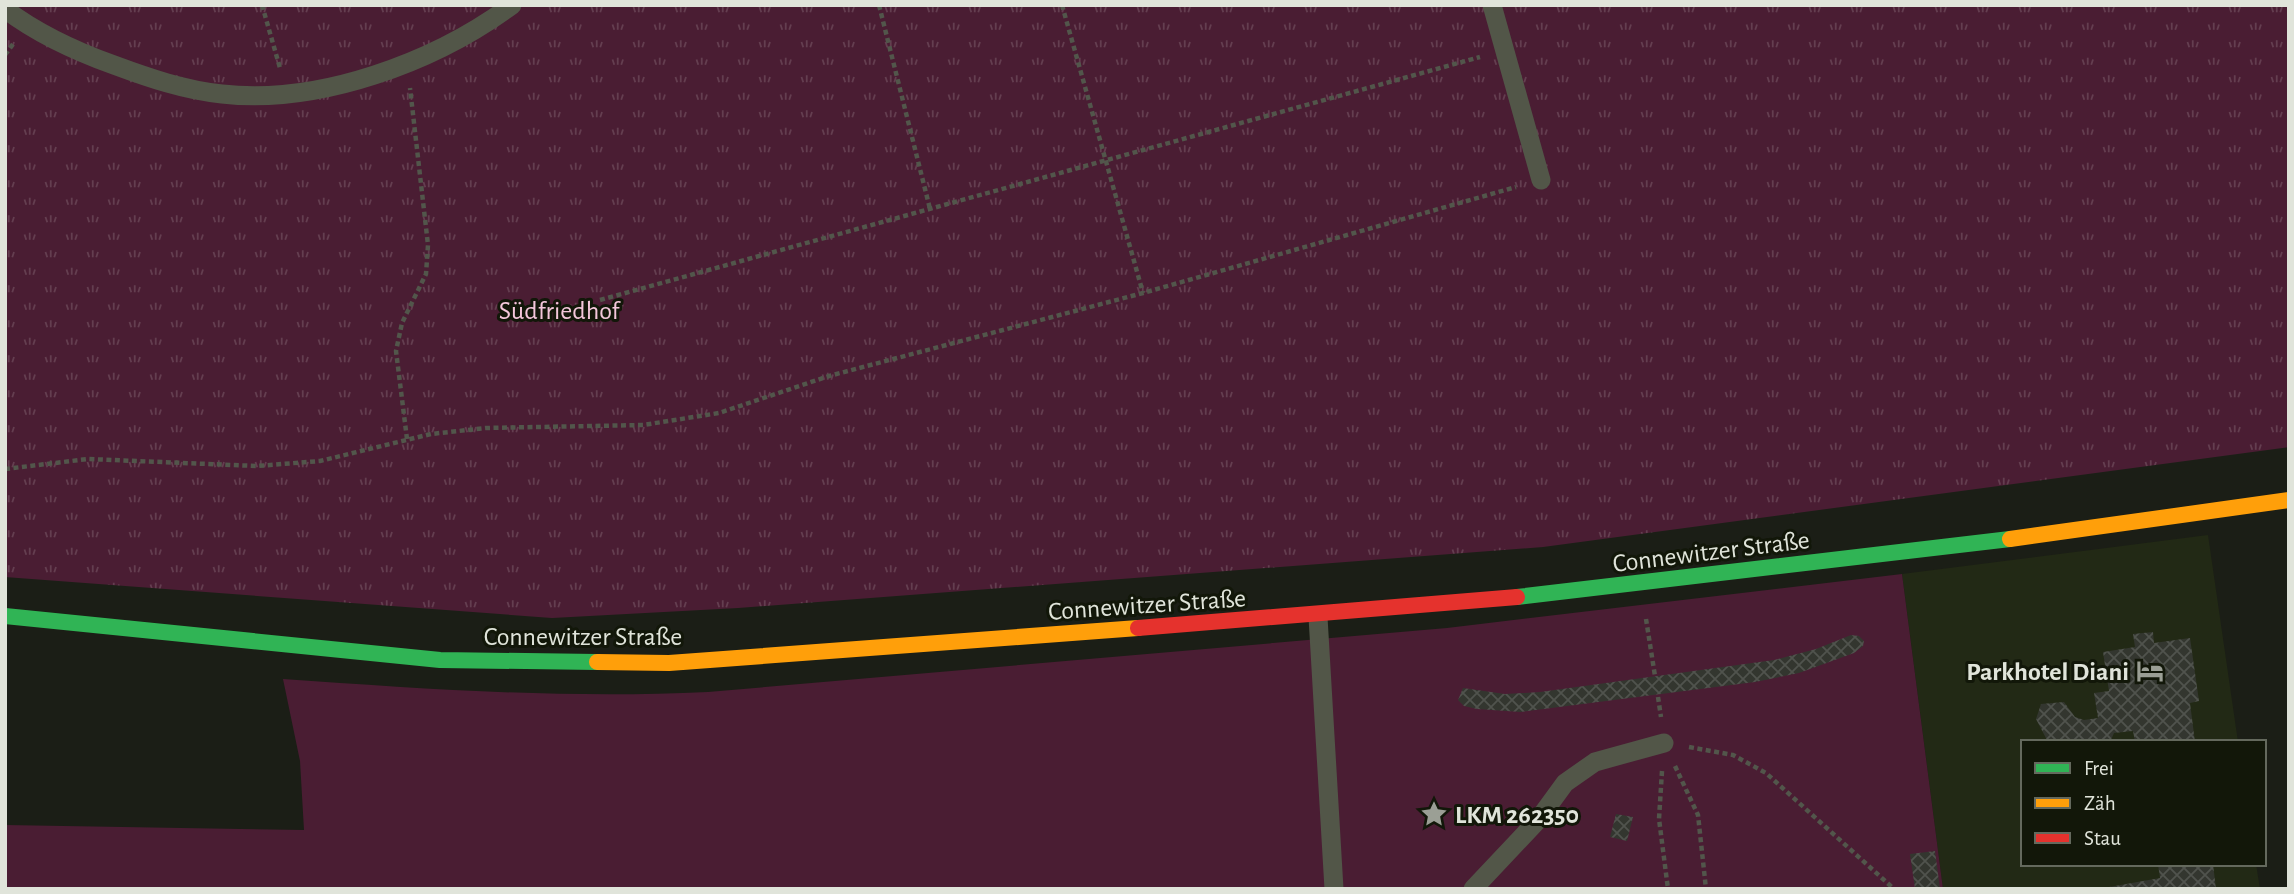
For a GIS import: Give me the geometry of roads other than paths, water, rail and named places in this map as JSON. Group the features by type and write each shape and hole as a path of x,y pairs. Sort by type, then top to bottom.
{"street":[{"name":"Connewitzer Straße","path":"5,616 440,660 669,663 1318,617 1899,554 2289,500"}],"lane":[{"path":"5,9 28,26 86,55 159,82 223,95 286,93 348,82 411,63 458,41 512,5"},
{"path":"1492,5 1541,180"},
{"path":"1318,617 1334,889"},
{"path":"1472,889 1538,820 1565,783 1595,762 1664,743"}],"place":[{"name":"Parkhotel Diani","path":"2150,671"},
{"name":"LKM 262350","path":"1434,814"}],"park label":[{"name":"Südfriedhof","path":"559,310"}]}
